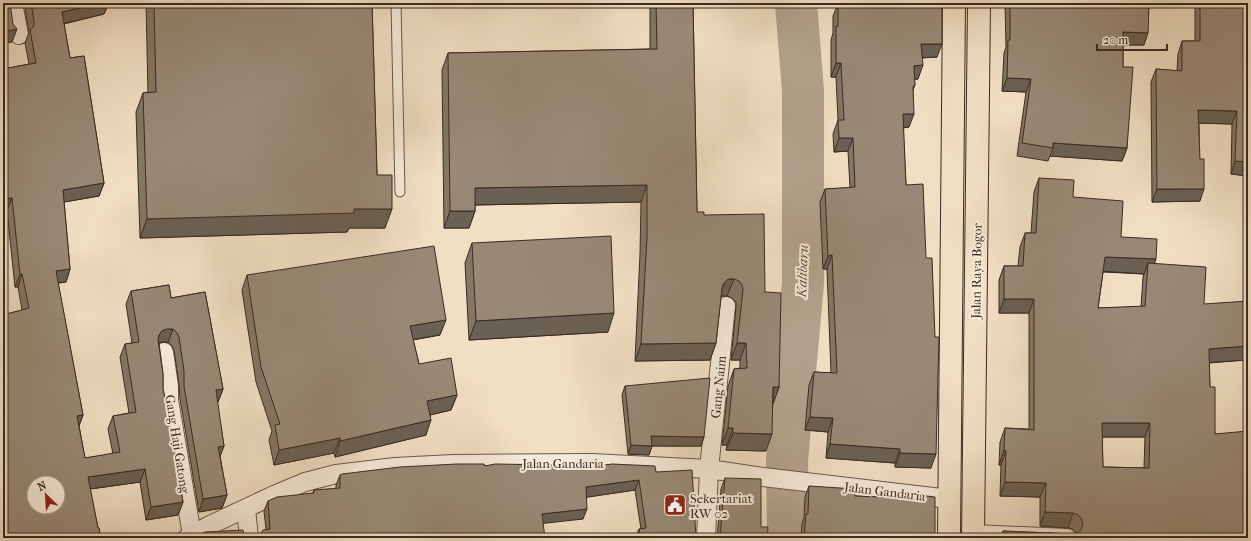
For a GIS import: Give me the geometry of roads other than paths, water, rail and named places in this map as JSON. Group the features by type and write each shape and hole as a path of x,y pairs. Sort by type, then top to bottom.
{"highway":[{"name":"Jalan Raya Bogor","path":"950,538 954,3"},
{"name":"Jalan Raya Bogor","path":"973,536 979,3"}],"street":[{"path":"14,3 19,35"},
{"name":"Gang Naim","path":"706,538 709,469 726,306"},
{"name":"Gang Haji Gatong","path":"164,352 169,386 169,400 190,537"},
{"name":"Jalan Gandaria","path":"190,537 208,526 288,489 322,477 354,471 453,464 592,462 709,469 763,477 950,499"},
{"path":"246,509 249,538"},
{"path":"973,536 1067,538"}],"lane":[{"path":"396,3 400,192"}],"waterway":[{"name":"Kalibaru","path":"788,538 787,460 803,283 803,91 796,3"}],"place":[{"name":"Sekertariat RW 02","path":"675,505"}]}
